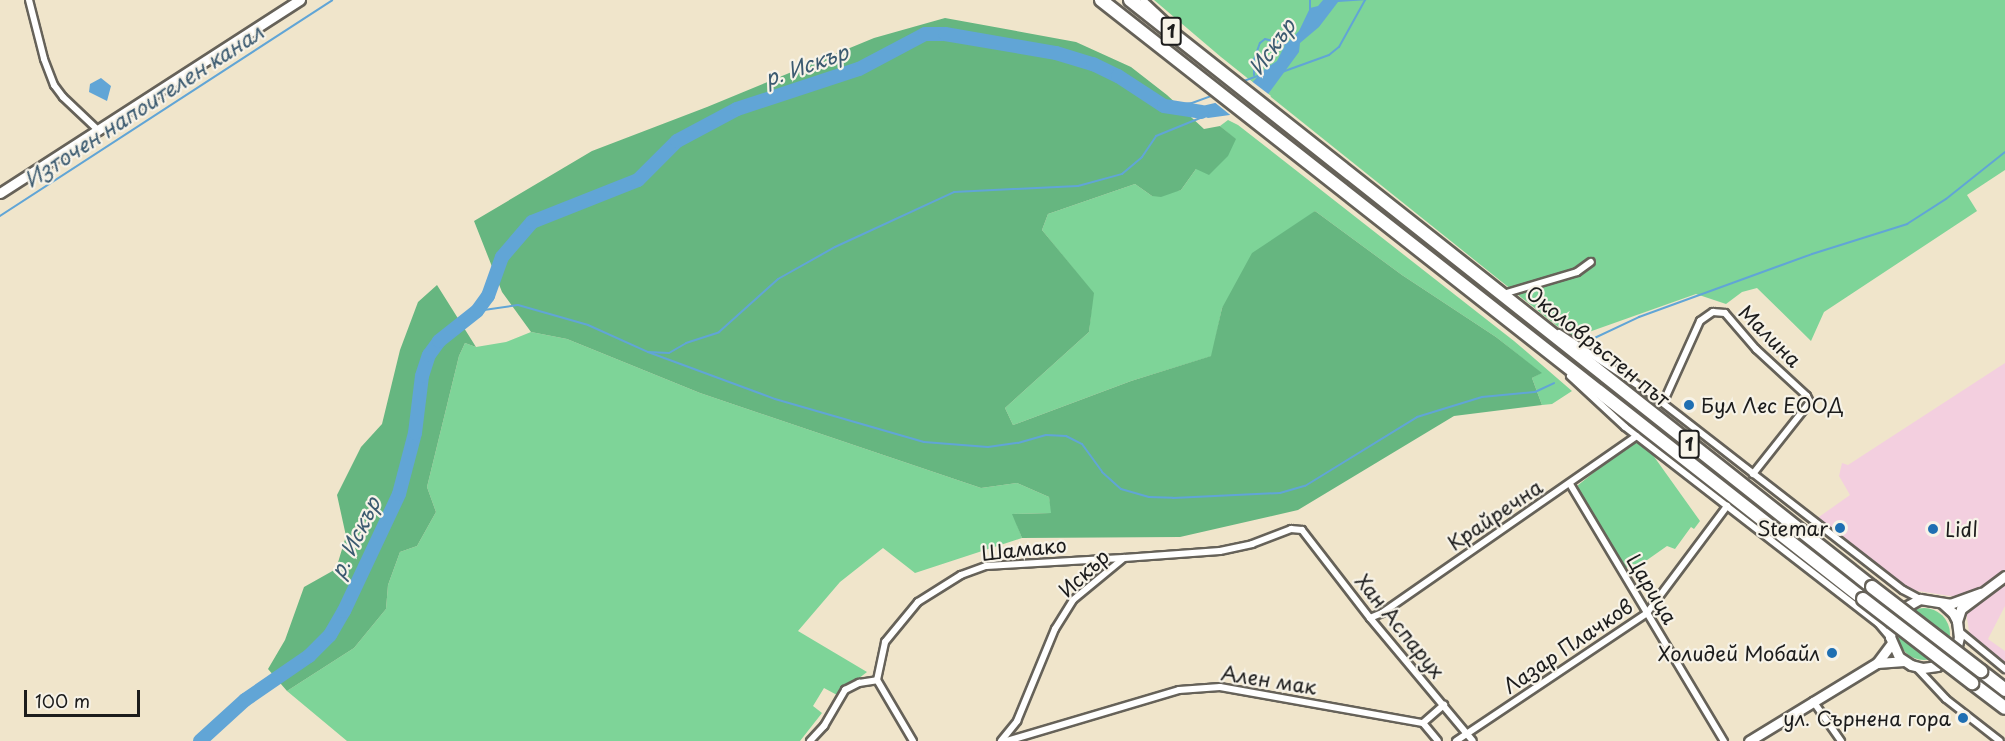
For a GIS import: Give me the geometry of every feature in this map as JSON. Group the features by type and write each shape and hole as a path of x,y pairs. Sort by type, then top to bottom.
{"highway":[{"name":"Околовръстен път","path":"1101,0 2005,708"},
{"name":"Околовръстен път","path":"1130,0 2005,690"}],"main road":[{"path":"0,193 300,0"},
{"path":"1749,741 1877,663 1904,661 1916,667 1929,668 1945,662 1956,650 1961,609 2005,576"},
{"path":"1877,663 1891,640 1892,622 1900,609 1920,599 1942,603 1958,602 1981,592"},
{"path":"1942,603 1958,621"},
{"path":"1891,640 1904,661"}],"street":[{"path":"29,0 44,59 54,85 63,98 99,131"},
{"path":"1095,0 1158,46"},
{"path":"1143,0 1211,63"},
{"path":"1505,296 1577,272 1591,262"},
{"name":"Околовръстен път","path":"1505,296 1663,404 1903,590 1920,599"},
{"name":"Малина","path":"1663,404 1700,321 1713,312 1725,313 1756,349 1807,396 1810,402 1753,474"},
{"name":"Околовръстен път","path":"1524,332 1637,436 1878,623 1891,640"},
{"name":"Крайречна","path":"1370,618 1382,613 1637,436"},
{"name":"Царица","path":"1570,484 1724,741"},
{"name":"Лазар Плачков","path":"1456,741 1647,613 1727,506"},
{"name":"Искър","path":"1001,741 1017,721 1054,629 1073,600 1124,558 1220,551 1252,544 1292,529 1302,530"},
{"name":"Хан Аспарух","path":"1302,530 1370,618 1473,741"},
{"name":"Шамако","path":"877,680 885,642 898,625 918,602 961,575 986,566 1124,558"},
{"path":"1959,631 2005,669"},
{"path":"1916,667 1946,699 2000,741"},
{"path":"810,741 824,726 845,690 859,682 877,680 913,741"},
{"name":"Ален мак","path":"1007,741 1179,690 1220,687 1423,723"},
{"path":"1812,701 1841,741"},
{"path":"1438,741 1423,723 1444,705"}],"shaded area":[{"path":"2005,363 2005,606 1988,639 2005,651 2005,665 1970,637 1966,612 1956,597 1906,589 1816,519 1850,495 1839,476 1842,463 1848,465"}],"green space":[{"path":"1154,0 2005,0 2005,170 1967,195 1977,211 1824,312 1811,341 1757,288 1742,292 1726,304 1696,294 1572,338 1221,57"},
{"path":"945,18 1076,42 1131,67 1167,95 1204,129 1220,126 1236,139 1228,156 1209,175 1196,169 1181,190 1161,197 1152,196 1135,184 1048,214 1042,230 1094,293 1089,332 1005,408 1013,425 1131,381 1211,356 1222,308 1252,253 1315,211 1402,275 1496,337 1542,373 1532,378 1542,405 1454,416 1298,510 1180,537 1022,538 1012,514 1051,513 1049,497 1017,483 981,488 700,393 567,339 531,332 502,292 474,221 592,151 707,107 874,38"},
{"path":"1228,120 1238,125 1514,341 1572,391 1552,404 1542,405 1532,378 1541,373 1496,337 1402,275 1315,211 1222,308 1212,356 1131,381 1013,425 1005,408 1089,332 1093,293 1042,230 1048,214 1135,184 1152,196 1181,190 1196,169 1235,139 1220,126"},
{"path":"437,285 476,347 465,343 459,356 427,487 436,512 417,546 400,552 388,585 386,609 354,648 287,691 268,669 285,640 304,587 336,569 346,536 337,495 361,447 382,424 400,350 418,302"},
{"path":"531,332 567,339 700,393 981,488 1017,483 1049,497 1052,513 1013,514 1022,538 915,573 883,548 840,582 798,631 867,672 837,695 824,688 813,706 822,713 800,741 347,741 287,691 354,648 386,609 388,585 400,552 417,546 436,512 427,487 459,356 465,343 476,347 506,342"},
{"path":"1634,440 1650,451 1700,521 1694,529 1691,527 1675,549 1667,546 1640,565 1632,564 1625,569 1577,486"},
{"path":"1924,608 1934,610 1942,616 1948,624 1950,634 1948,644 1942,652 1934,658 1924,660 1914,658 1906,652 1900,644 1898,634 1900,624 1906,616 1914,610"}],"water":[{"path":"1323,0 1368,0 1338,2 1319,27 1300,43 1299,52 1266,97 1237,114 1208,118 1185,110 1232,99 1243,92 1265,69 1277,61 1285,45 1299,31 1310,8 1318,6"},
{"path":"101,78 111,86 107,101 89,92 90,84"}],"pier":[{"path":"1250,80 1271,96 1256,110 1234,118 1213,101 1231,96"}],"waterway":[{"name":"Източен напоителен канал","path":"0,216 332,0"},
{"path":"1310,0 1310,9"},
{"path":"1282,72 1329,55 1339,47 1365,0"},
{"name":"р. Искър","path":"200,741 245,700 309,656 330,635 344,611 399,494 415,433 422,376 429,355 439,341 477,311 488,296 502,257 532,222 638,180 677,141 737,109 859,69 925,34 945,34 1056,53 1093,64 1118,76 1164,106 1202,112"},
{"path":"1254,75 1254,60 1260,43 1265,39 1288,45"},
{"path":"1241,82 1260,75"},
{"path":"1164,106 1192,103 1214,95"},
{"name":"р. Искър","path":"477,311 518,305 588,325 648,352 669,353 686,343 719,332 778,279 835,247 954,192 1078,186 1122,174 1142,157 1156,136 1205,116"},
{"path":"1586,342 1639,317 1812,254 1907,224 1946,199 2005,152"},
{"path":"648,352 775,399 924,442 988,447 1018,443 1046,435 1066,436 1082,444 1102,472 1121,489 1149,497 1173,498 1280,493 1305,486 1417,417 1482,397 1535,392 1554,383"}],"place":[{"name":"Бул Лес ЕООД","path":"1689,405"},
{"name":"Stemar","path":"1840,528"},
{"name":"Lidl","path":"1933,529"},
{"name":"Холидей Мобайл","path":"1832,653"},
{"name":"ул. Сърнена гора","path":"1963,718"}]}
